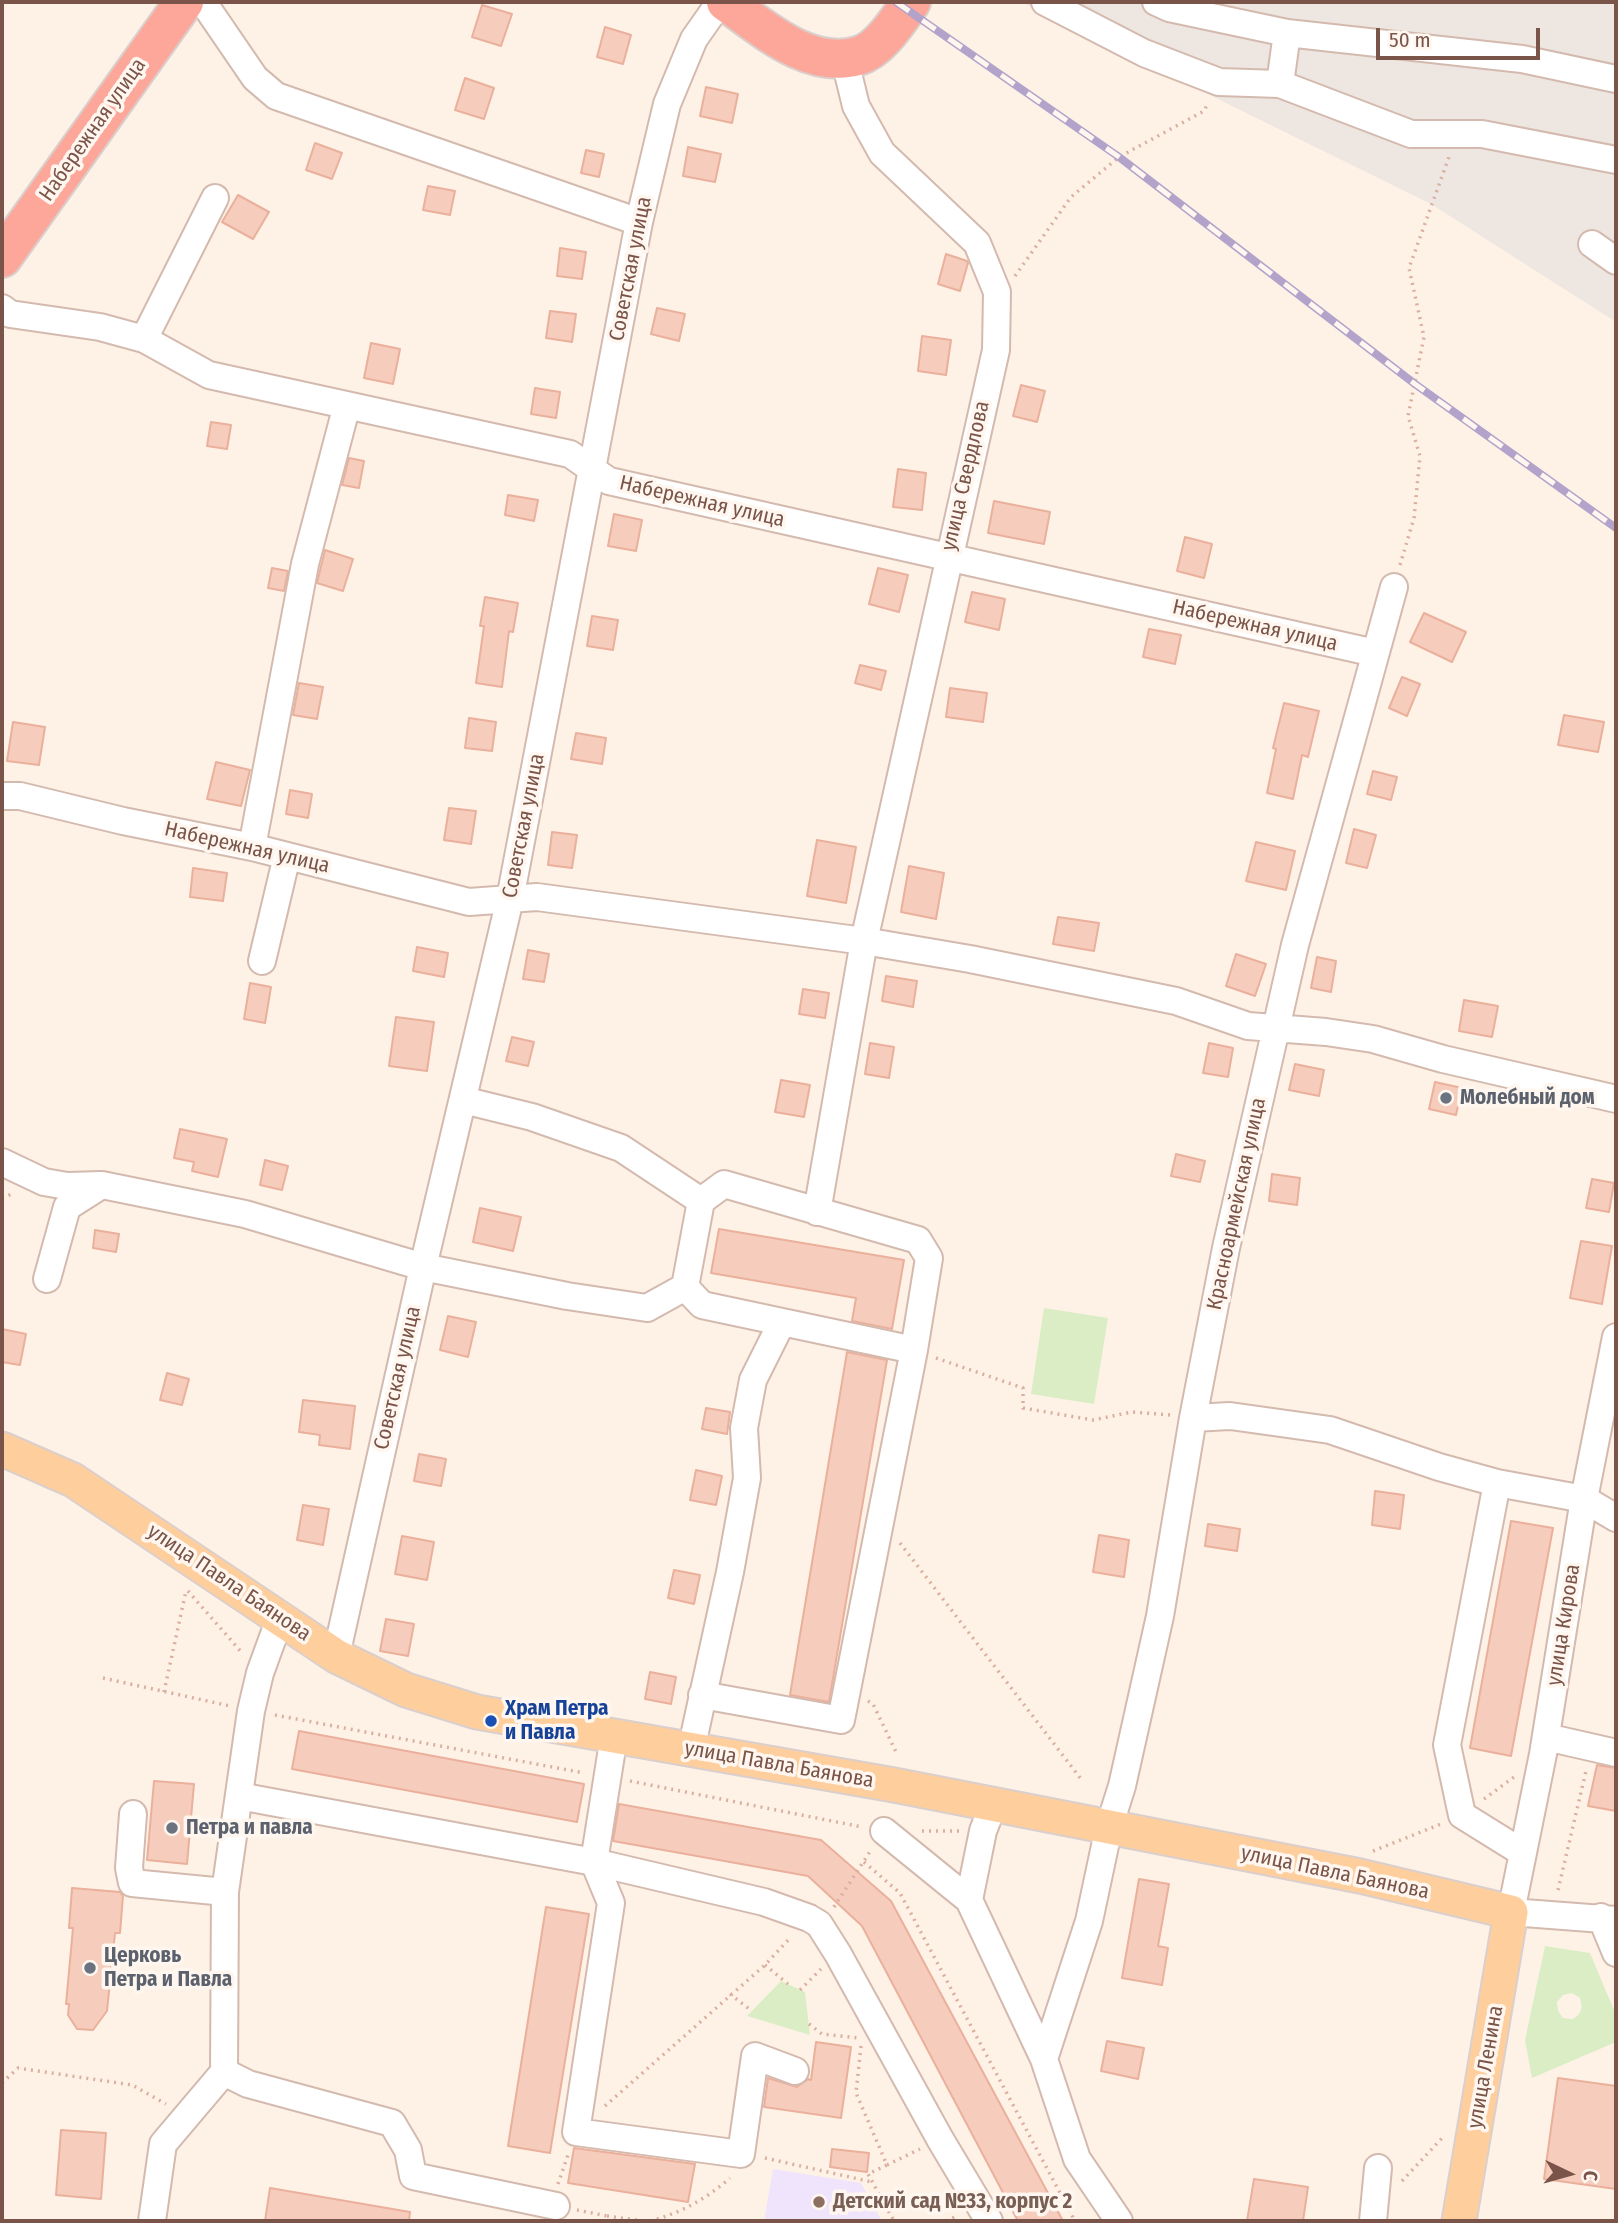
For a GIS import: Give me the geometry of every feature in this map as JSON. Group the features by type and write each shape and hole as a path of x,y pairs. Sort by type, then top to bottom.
{"highway":[{"name":"Набережная улица","path":"2,258 184,2"},
{"path":"726,2 799,49 821,57 859,56 876,46 911,2"}],"main road":[{"name":"улица Павла Баянова","path":"2,1449 73,1480 336,1656 406,1690 477,1712 1109,1827 1360,1876 1511,1912"},
{"name":"улица Ленина","path":"1459,2221 1511,1912"}],"street":[{"path":"203,2 255,78 276,96 639,222"},
{"name":"Советская улица","path":"336,1656 423,1267 510,899 639,222 667,104 694,39 720,2"},
{"path":"1045,2 1144,53 1219,82 1280,84 1411,134 1482,134 1616,160"},
{"path":"1156,2 1169,8 1287,33 1522,59 1616,79"},
{"path":"1280,84 1287,33"},
{"name":"улица Свердлова","path":"817,1212 864,941 996,350 998,292 977,243 882,153 856,106 844,57"},
{"path":"144,339 215,198"},
{"path":"1616,246 1592,244 1616,261"},
{"name":"Набережная улица","path":"2,308 10,314 100,327 144,339 209,374 570,454 609,481 1375,653"},
{"path":"252,848 305,564 347,405"},
{"name":"Красноармейская улица","path":"1044,2059 1076,1967 1109,1827 1122,1786 1160,1616 1193,1418 1226,1248 1295,945 1394,587"},
{"name":"Набережная улица","path":"2,796 20,796 252,848 469,902 537,897 864,941 970,959 1163,999 1248,1026 1326,1032 1373,1040 1616,1099"},
{"path":"262,961 287,856"},
{"path":"463,1100 532,1117 621,1148 701,1201"},
{"path":"2,1162 44,1182 67,1186 102,1185 245,1214 423,1267 567,1296 648,1308 685,1287 701,1201 724,1184 918,1240 929,1258 914,1350 841,1720 702,1695"},
{"path":"47,1279 67,1207 102,1185"},
{"path":"685,1287 702,1305 914,1350"},
{"path":"691,1750 747,1478 744,1428 753,1380 782,1322"},
{"name":"улица Кирова","path":"1511,1912 1546,1737 1584,1499 1613,1373 1616,1337"},
{"path":"1193,1418 1230,1416 1330,1430 1439,1467 1497,1483 1584,1499 1616,1518"},
{"path":"1497,1483 1447,1745 1462,1815 1523,1853"},
{"path":"152,2221 163,2144 225,2072 225,1892 251,1711 260,1673 280,1618"},
{"path":"614,1736 594,1862 611,1903 576,2132 746,2155 755,2056 795,2071"},
{"path":"1546,1737 1604,1750"},
{"path":"239,1796 594,1862 821,1916 838,1954 940,2139 989,2221"},
{"path":"969,1900 983,1831 993,1805"},
{"path":"133,1814 128,1868 132,1883 225,1892"},
{"path":"884,1831 969,1900 1044,2059 1077,2159 1119,2221"},
{"name":"улица Павла Баянова","path":"1511,1912 1609,1918"},
{"path":"1609,1918 1616,1953"},
{"path":"225,2072 248,2084 392,2123 408,2150 413,2176 556,2206"},
{"path":"1374,2212 1378,2168"}],"path":[{"path":"998,292 1020,272 1071,197 1119,157 1204,111 1219,82"},
{"path":"1394,587 1414,518 1420,456 1408,416 1424,337 1409,268 1436,187 1458,134"},
{"path":"914,1350 1023,1388 1023,1408 1093,1420 1132,1412 1193,1418"},
{"path":"880,1516 1080,1779"},
{"path":"164,1692 187,1590 260,1673"},
{"path":"103,1678 251,1711"},
{"path":"848,1689 873,1704 897,1754"},
{"path":"1558,1890 1604,1750"},
{"path":"644,2221 556,2206 558,2181 576,2132 821,1916 864,1862 900,1893 1075,2221"},
{"path":"765,1965 788,1984"},
{"path":"730,1994 752,2011"},
{"path":"809,2024 822,2034 862,2038 856,2093 887,2165"},
{"path":"2,2083 18,2068 132,2085 187,2116"},
{"path":"1374,2212 1450,2129"},
{"path":"894,2221 868,2174 940,2139"},
{"path":"650,2221 674,2215 711,2194 746,2155 873,2182"},
{"path":"606,2221 607,2216"}],"shaded area":[{"path":"1021,2 1616,2 1616,322 1431,204"},
{"name":"Детский сад №33, корпус 2","path":"773,2169 861,2183 882,2221 764,2221"}],"green space":[{"path":"1044,1308 1108,1318 1094,1404 1031,1394"},
{"path":"1545,1946 1590,1953 1616,2015 1616,2042 1532,2078 1525,2040","holes":["1572,1993 1580,1998 1578,2015 1573,2019 1563,2018 1558,2011 1557,2002 1563,1995"]},
{"path":"781,1981 805,1992 810,2035 747,2016"}],"building":[{"path":"482,5 512,14 501,46 472,37"},
{"path":"605,27 631,35 623,64 597,57"},
{"path":"465,78 494,88 484,119 455,110"},
{"path":"706,87 738,94 732,123 700,116"},
{"path":"315,143 342,153 332,179 306,170"},
{"path":"688,147 721,154 715,182 683,176"},
{"path":"586,150 604,154 599,177 581,173"},
{"path":"428,186 455,191 450,215 423,210"},
{"path":"238,195 269,212 253,239 222,222"},
{"path":"560,248 586,252 582,279 557,276"},
{"path":"946,254 968,263 960,291 938,284"},
{"path":"657,308 685,314 679,341 651,334"},
{"path":"550,311 576,314 572,342 546,338"},
{"path":"922,336 951,340 946,375 918,371"},
{"path":"371,343 400,349 393,384 364,378"},
{"path":"1021,385 1045,391 1037,422 1013,416"},
{"path":"535,388 560,392 556,418 531,414"},
{"path":"211,422 231,425 227,449 207,446"},
{"path":"349,458 364,461 359,488 342,485"},
{"path":"898,469 926,473 922,510 893,507"},
{"path":"508,495 538,500 534,521 505,515"},
{"path":"994,501 1050,512 1044,544 988,533"},
{"path":"614,514 642,520 636,551 608,546"},
{"path":"1185,537 1212,544 1204,578 1177,571"},
{"path":"325,550 353,559 343,591 317,583"},
{"path":"272,568 288,571 284,591 268,588"},
{"path":"878,568 908,575 899,612 869,604"},
{"path":"972,592 1005,599 999,630 965,622"},
{"path":"485,597 518,603 513,632 509,631 502,687 476,683"},
{"path":"1424,613 1466,632 1452,662 1410,642"},
{"path":"592,616 618,620 613,650 587,646"},
{"path":"1149,629 1181,635 1175,664 1143,657"},
{"path":"860,665 886,671 881,690 855,683"},
{"path":"1402,677 1420,684 1407,716 1389,708"},
{"path":"299,683 323,687 317,719 293,715"},
{"path":"950,688 987,693 983,722 946,717"},
{"path":"1284,703 1319,711 1308,757 1302,755 1293,799 1267,793 1276,749 1273,748"},
{"path":"1564,715 1604,722 1598,752 1558,745"},
{"path":"469,718 496,722 492,751 465,748"},
{"path":"13,722 45,727 39,765 7,761"},
{"path":"576,733 606,738 602,764 571,759"},
{"path":"216,762 250,770 241,806 207,799"},
{"path":"1373,771 1397,777 1391,800 1367,794"},
{"path":"290,790 312,794 308,818 286,814"},
{"path":"449,808 476,811 471,844 444,840"},
{"path":"1354,829 1376,835 1367,868 1346,863"},
{"path":"552,832 577,835 572,868 548,865"},
{"path":"817,840 856,847 846,903 807,896"},
{"path":"1256,842 1295,851 1286,890 1246,881"},
{"path":"909,866 944,873 936,919 901,912"},
{"path":"193,868 227,873 223,901 190,897"},
{"path":"1058,917 1099,923 1094,951 1053,944"},
{"path":"417,947 448,953 444,977 413,971"},
{"path":"528,950 549,954 544,982 523,979"},
{"path":"1236,954 1266,964 1255,996 1226,986"},
{"path":"1317,957 1336,961 1331,992 1311,988"},
{"path":"886,976 917,981 913,1007 882,1001"},
{"path":"250,983 271,987 265,1023 244,1019"},
{"path":"803,989 829,993 825,1018 799,1014"},
{"path":"1464,1000 1498,1006 1492,1037 1459,1031"},
{"path":"396,1017 434,1022 427,1071 389,1066"},
{"path":"512,1037 534,1042 528,1066 506,1061"},
{"path":"870,1043 894,1047 889,1078 865,1074"},
{"path":"1209,1043 1233,1048 1228,1077 1203,1073"},
{"path":"1295,1064 1324,1070 1319,1096 1289,1090"},
{"path":"781,1080 810,1085 804,1117 775,1112"},
{"name":"Молебный дом","path":"1435,1082 1462,1088 1456,1115 1429,1109"},
{"path":"180,1129 227,1139 218,1177 192,1171 194,1162 174,1158"},
{"path":"1176,1154 1205,1161 1200,1182 1171,1176"},
{"path":"265,1160 288,1166 282,1190 260,1185"},
{"path":"1272,1174 1300,1178 1297,1205 1269,1201"},
{"path":"1592,1179 1614,1183 1609,1212 1586,1208"},
{"path":"480,1208 521,1217 513,1251 473,1242"},
{"path":"719,1229 904,1260 892,1329 852,1321 856,1298 711,1273"},
{"path":"95,1230 119,1234 116,1252 93,1248"},
{"path":"1581,1241 1612,1246 1602,1304 1570,1298"},
{"path":"448,1316 476,1322 468,1357 440,1350"},
{"path":"2,1329 26,1334 20,1365 2,1362"},
{"path":"847,1352 887,1360 829,1702 790,1695"},
{"path":"167,1373 189,1379 182,1405 160,1400"},
{"path":"303,1400 355,1406 350,1449 319,1445 320,1435 299,1432"},
{"path":"706,1408 730,1412 727,1434 702,1429"},
{"path":"419,1454 446,1459 441,1486 414,1481"},
{"path":"696,1470 722,1476 716,1505 690,1500"},
{"path":"1375,1491 1404,1495 1400,1529 1372,1525"},
{"path":"303,1505 329,1509 323,1545 297,1540"},
{"path":"1511,1521 1553,1528 1511,1756 1470,1748"},
{"path":"1208,1524 1240,1529 1237,1551 1205,1546"},
{"path":"1099,1535 1129,1540 1124,1577 1093,1572"},
{"path":"402,1536 434,1542 427,1580 395,1574"},
{"path":"674,1570 700,1575 694,1604 668,1598"},
{"path":"386,1619 414,1624 408,1656 380,1651"},
{"path":"650,1672 676,1677 671,1704 645,1699"},
{"path":"299,1731 584,1784 577,1822 292,1769"},
{"path":"1597,1765 1616,1768 1616,1811 1588,1806"},
{"path":"154,1781 194,1784 187,1864 147,1860"},
{"path":"619,1804 821,1840 891,1901 1063,2221 1018,2221 862,1926 808,1876 613,1841"},
{"path":"1139,1879 1169,1884 1158,1946 1168,1948 1162,1985 1122,1978"},
{"name":"Церковь Петра и Павла","path":"72,1888 120,1892 123,1896 120,1933 115,1933 107,2011 93,2030 77,2029 68,2015 69,2004 66,2004 73,1928 69,1928"},
{"path":"546,1907 589,1914 550,2153 508,2146"},
{"path":"1107,2041 1144,2048 1138,2079 1101,2071"},
{"path":"816,2042 851,2047 841,2118 764,2107 768,2078 797,2087 808,2079 811,2080"},
{"path":"1558,2078 1616,2086 1616,2189 1544,2179"},
{"path":"61,2130 106,2133 101,2199 56,2195"},
{"path":"574,2148 695,2164 688,2202 568,2183"},
{"path":"832,2149 869,2153 867,2172 830,2167"},
{"path":"1254,2179 1308,2187 1303,2221 1247,2221"},
{"path":"270,2188 410,2212 409,2221 265,2221"}],"railway":[{"path":"896,2 1119,157 1415,384 1616,528"}],"place":[{"name":"Молебный дом","path":"1446,1098"},
{"name":"Храм Петра и Павла","path":"491,1721"},
{"name":"Петра и павла","path":"172,1828"},
{"name":"Церковь Петра и Павла","path":"90,1968"},
{"name":"Детский сад №33, корпус 2","path":"819,2202"}]}
